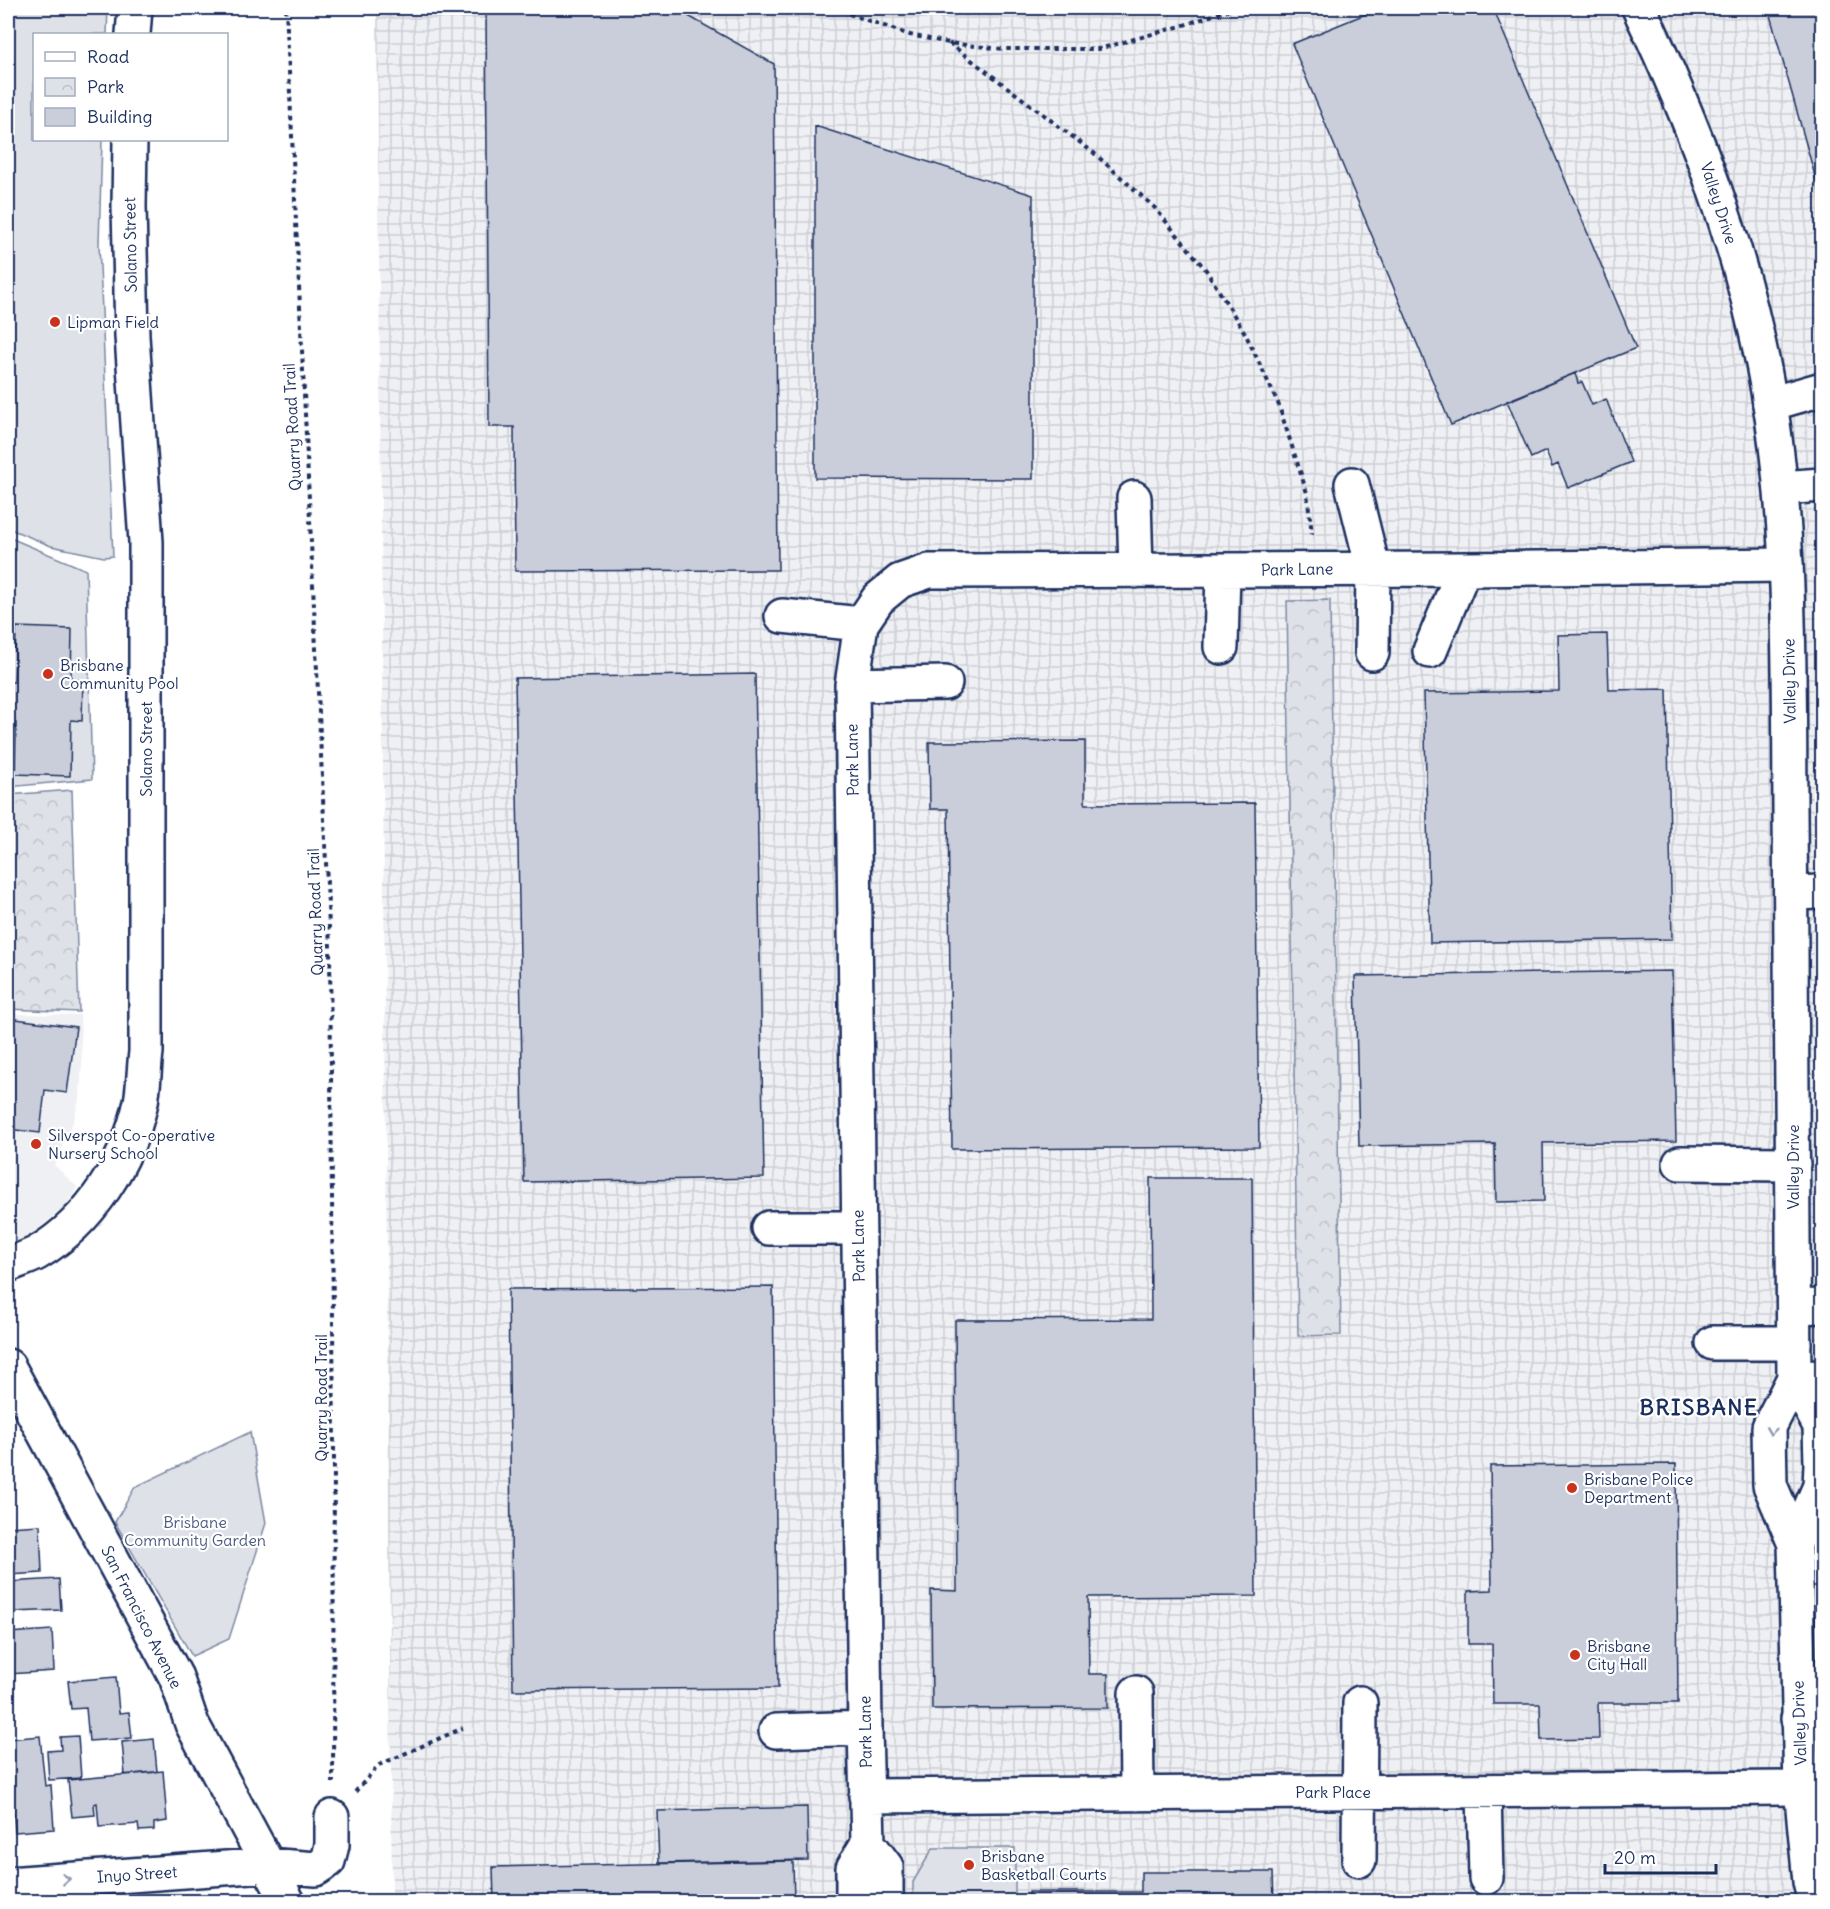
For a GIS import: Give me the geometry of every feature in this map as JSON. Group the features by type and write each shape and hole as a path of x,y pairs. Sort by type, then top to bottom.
{"street":[{"path":"133,33 135,8"},
{"name":"Valley Drive","path":"1639,8 1679,95 1722,207 1745,285 1763,364 1781,488 1786,565 1793,1164 1808,1307 1794,1343 1808,1378 1820,1426 1821,1464 1820,1486 1795,1544"},
{"name":"Solano Street","path":"8,1265 36,1254 67,1231 94,1202 119,1166 141,1101 146,1052 146,554 132,336 130,141"},
{"path":"1770,404 1822,389"},
{"path":"1352,484 1373,568 1372,653"},
{"path":"1781,488 1822,485"},
{"path":"1134,498 1136,571"},
{"name":"Park Lane","path":"868,1843 864,1728 852,685 861,624 878,599 900,581 929,571 1786,565"},
{"path":"1430,651 1464,569"},
{"path":"1221,647 1223,570"},
{"path":"782,616 861,624"},
{"path":"852,685 945,683"},
{"path":"1791,893 1822,892"},
{"path":"1680,1163 1793,1164"},
{"path":"769,1228 858,1228"},
{"path":"1713,1343 1794,1343"},
{"name":"San Francisco Avenue","path":"8,1366 176,1677 192,1724 288,1902"},
{"name":"Valley Drive","path":"1808,1378 1770,1427 1770,1485 1795,1544 1810,1718 1801,1788 1809,1871 1815,1902"},
{"path":"1136,1693 1137,1794"},
{"path":"1359,1860 1360,1703"},
{"path":"776,1731 864,1728"},
{"name":"Park Place","path":"866,1796 1801,1788"},
{"path":"1484,1791 1486,1878"},
{"name":"Inyo Street","path":"8,1884 267,1865 316,1869 328,1861 332,1845 332,1816"},
{"path":"853,1902 853,1868 868,1843 886,1868 886,1902"}],"path":[{"name":"Quarry Road Trail","path":"286,8 330,948 334,1447 332,1816"},
{"path":"832,8 910,35 949,43 1003,49 1099,49 1182,26 1234,8"},
{"path":"949,43 1094,153 1155,208 1206,270 1245,333 1278,403 1307,493 1316,568"},
{"path":"332,1816 379,1765 463,1728"}],"shaded area":[{"path":"377,8 1822,8 1822,1901 392,1901"},
{"name":"Silverspot Co-operative Nursery School","path":"8,1014 80,1015 82,1064 80,1097 73,1122 54,1165 77,1187 66,1206 23,1241 8,1246"}],"green space":[{"name":"Lipman Field","path":"8,8 108,8 107,33 33,33 33,141 102,141 99,244 113,556 104,557 51,546 8,528"},
{"name":"Brisbane Community Pool","path":"8,537 86,570 92,779 8,787"},
{"path":"1330,600 1341,1335 1298,1336 1287,601"},
{"path":"72,790 79,1012 8,1009 8,795"},
{"name":"Brisbane Community Garden","path":"250,1432 266,1523 229,1639 192,1656 115,1522 135,1487"},
{"name":"Brisbane Basketball Courts","path":"933,1848 1015,1848 1015,1901 913,1901 913,1882"}],"building":[{"path":"486,8 674,8 774,64 778,570 515,571 514,427 489,427"},
{"path":"1380,8 1493,8 1636,348 1451,425 1292,44"},
{"path":"1768,8 1822,8 1822,201"},
{"path":"815,126 1033,195 1033,479 815,478"},
{"path":"1575,373 1578,383 1582,382 1592,405 1606,399 1631,462 1568,488 1558,464 1552,467 1546,451 1531,458 1507,401"},
{"path":"16,627 72,629 71,680 83,680 82,721 71,720 70,776 15,774 16,723 8,722 8,682 14,682"},
{"path":"1607,634 1609,690 1667,689 1672,939 1430,943 1424,693 1559,691 1558,635"},
{"path":"755,674 764,1178 524,1182 515,678"},
{"path":"1085,741 1085,804 1255,803 1259,1147 952,1149 948,809 930,809 929,742"},
{"path":"1672,971 1676,1141 1543,1143 1544,1201 1496,1202 1495,1144 1359,1146 1355,976"},
{"path":"8,1018 76,1027 67,1093 45,1090 40,1133 8,1129"},
{"path":"1150,1178 1252,1178 1256,1596 1088,1597 1089,1674 1108,1674 1108,1708 932,1709 931,1590 957,1591 955,1320 1151,1319"},
{"path":"773,1287 778,1688 513,1690 508,1289"},
{"path":"1676,1464 1678,1703 1598,1703 1599,1739 1541,1740 1540,1704 1493,1704 1492,1644 1468,1644 1468,1591 1492,1590 1490,1466"},
{"path":"40,1525 42,1573 8,1575 8,1527"},
{"path":"59,1579 61,1610 14,1612 14,1615 8,1615 8,1582"},
{"path":"52,1630 54,1671 8,1674 8,1633"},
{"path":"116,1677 119,1713 129,1712 132,1738 89,1741 86,1708 71,1709 68,1681"},
{"path":"40,1736 45,1786 51,1785 54,1829 15,1832 8,1739"},
{"path":"78,1736 81,1778 49,1780 47,1751 61,1750 60,1737"},
{"path":"154,1739 157,1772 125,1775 122,1742"},
{"path":"163,1771 167,1821 154,1823 154,1830 139,1831 138,1824 99,1827 97,1803 94,1804 95,1815 72,1817 68,1780"},
{"path":"807,1807 808,1860 659,1863 657,1811"},
{"path":"793,1861 794,1902 494,1902 493,1867"},
{"path":"1141,1872 1273,1872 1274,1902 1029,1902 1029,1892 1141,1892"},
{"path":"1668,1899 1670,1902 1535,1902 1535,1900"}],"place":[{"name":"Lipman Field","path":"55,322"},
{"name":"Brisbane Community Pool","path":"48,674"},
{"name":"Silverspot Co-operative Nursery School","path":"36,1144"},
{"name":"Brisbane Police Department","path":"1572,1488"},
{"name":"Brisbane City Hall","path":"1575,1655"},
{"name":"Brisbane Basketball Courts","path":"969,1865"}],"district":[{"name":"BRISBANE","path":"1699,1407"}]}
